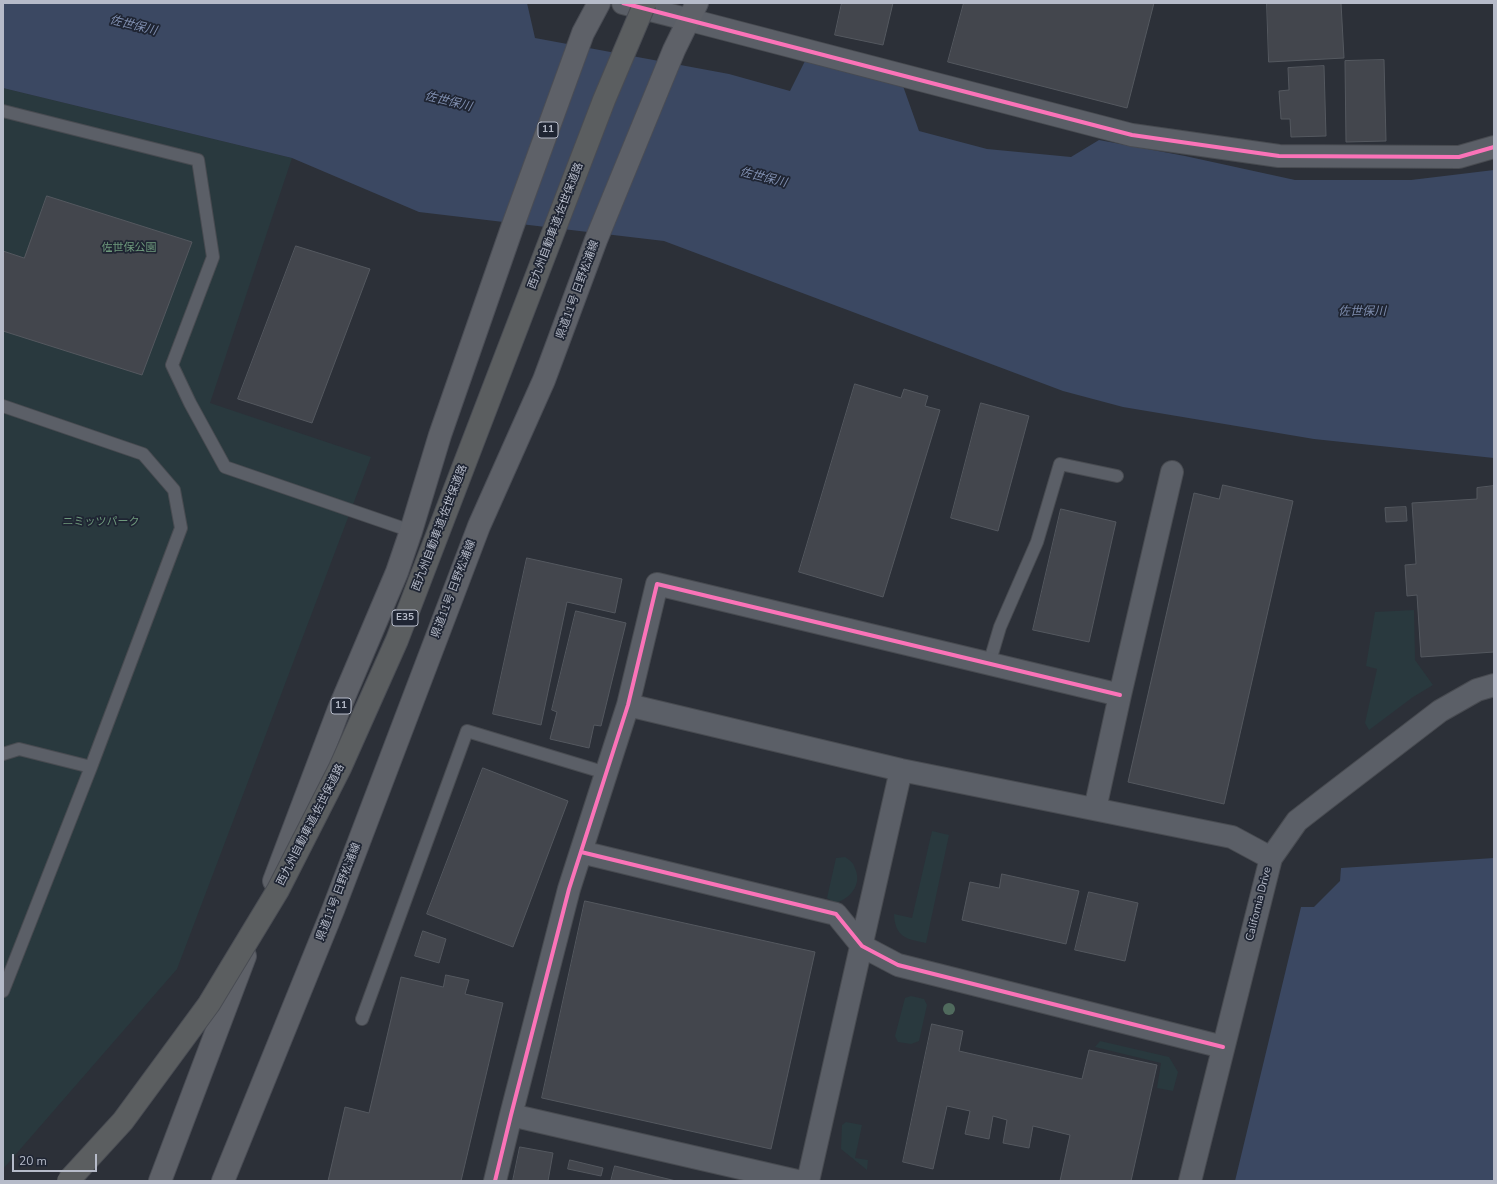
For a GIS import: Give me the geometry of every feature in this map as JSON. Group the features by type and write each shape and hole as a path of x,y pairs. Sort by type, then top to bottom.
{"highway":[{"name":"西九州自動車道;佐世保道路","path":"68,1181 123,1120 209,1004 278,890 340,768 397,640 601,108 645,3"}],"main road":[{"name":"11","path":"160,1181 339,709 397,572 440,435 512,228 583,33 599,3"},
{"name":"県道11号 日野松浦線","path":"223,1181 333,910 479,526 544,380 596,240 674,50 694,11"}],"street":[{"path":"623,3 694,11 1132,135 1279,156 1459,157 1494,147"},
{"path":"1096,809 1120,695 1172,472"},
{"path":"495,1181 510,1115 569,890 628,705 657,584 1120,695"},
{"name":"California Drive","path":"1190,1181 1271,858 1298,821 1303,817 1440,712 1476,690 1494,685"},
{"path":"628,705 902,770 1232,837 1271,858"},
{"path":"808,1181 902,770"},
{"path":"581,852 836,914 862,946 898,965 1223,1047"},
{"path":"510,1115 797,1181"}],"lane":[{"path":"3,111 198,160 213,257 172,365 190,403 225,467 411,531"},
{"path":"3,406 143,454 174,490 181,528 91,767 3,991"},
{"path":"989,664 1000,627 1037,542 1060,464 1117,476"},
{"path":"362,1019 467,731 606,773"},
{"path":"3,754 19,749 91,767"}],"green space":[{"name":"佐世保公園","path":"3,88 292,158 210,403 371,457 177,969 3,1169"},
{"path":"1414,610 1415,660 1433,685 1413,697 1369,730 1365,723 1377,669 1366,666 1375,612"},
{"path":"932,831 949,835 926,943 903,936 897,928 894,914 912,918"},
{"path":"845,857 853,865 856,872 856,884 851,894 835,903 827,898 836,858"},
{"path":"911,996 924,999 927,1005 919,1041 911,1044 898,1042 895,1036 905,998"},
{"path":"1100,1041 1169,1057 1178,1072 1173,1091 1157,1088 1161,1063 1095,1047"},
{"path":"846,1122 862,1125 855,1158 868,1160 867,1170 841,1149 842,1125"}],"water":[{"name":"佐世保川","path":"3,3 527,3 535,38 729,74 790,91 807,57 903,86 919,131 987,149 1071,157 1099,140 1185,156 1295,180 1411,180 1494,170 1494,458 1314,439 1123,407 1063,391 664,241 419,212 292,158 3,88"},
{"path":"1494,858 1494,1181 1235,1181 1301,907 1314,907 1340,881 1341,868"}],"building":[{"path":"842,3 893,3 883,45 835,35"},
{"path":"964,3 1154,3 1127,108 948,62"},
{"path":"1267,3 1341,3 1344,58 1269,62"},
{"path":"1384,60 1386,141 1346,142 1345,61"},
{"path":"1324,66 1326,136 1291,137 1290,119 1281,119 1279,91 1289,90 1288,68"},
{"path":"47,196 192,242 142,375 3,331 3,251 24,258"},
{"path":"296,246 370,269 312,423 238,399"},
{"path":"855,384 901,398 904,389 928,396 925,406 940,410 883,597 799,572"},
{"path":"981,403 1029,416 998,531 951,518"},
{"path":"1223,485 1293,501 1224,804 1128,782 1194,493 1219,499"},
{"path":"1494,486 1494,652 1421,657 1417,595 1407,596 1405,565 1416,564 1412,503 1477,499 1477,488"},
{"path":"1406,507 1407,521 1386,522 1385,508"},
{"path":"1061,509 1116,522 1089,642 1033,630"},
{"path":"527,558 622,579 615,613 567,602 541,725 493,714"},
{"path":"576,611 626,623 601,726 594,725 589,748 550,739 557,712 552,710"},
{"path":"483,768 568,801 513,947 427,914"},
{"path":"1002,874 1079,891 1066,944 962,920 970,882 999,888"},
{"path":"1089,892 1138,903 1125,961 1075,950"},
{"path":"585,901 815,952 771,1149 542,1098"},
{"path":"423,931 446,939 439,963 415,956"},
{"path":"446,975 469,980 465,994 503,1003 461,1181 328,1181 345,1107 369,1113 401,977 443,987"},
{"path":"932,1024 963,1031 959,1051 1082,1079 1089,1050 1157,1065 1131,1181 1060,1181 1070,1135 1033,1126 1029,1148 1003,1143 1007,1120 993,1116 989,1139 965,1134 970,1111 947,1106 933,1169 903,1162"},
{"path":"520,1147 553,1153 548,1181 513,1181"},
{"path":"570,1160 603,1168 601,1176 568,1169"},
{"path":"615,1166 676,1181 611,1181"}],"cycle path":[{"path":"623,3 1132,135 1279,156 1459,157 1494,147"},
{"path":"495,1181 569,889 628,705 657,584 1120,695"},
{"path":"581,852 836,914 862,946 898,965 1223,1047"}],"park label":[{"name":"ニミッツパーク","path":"101,522"}]}
